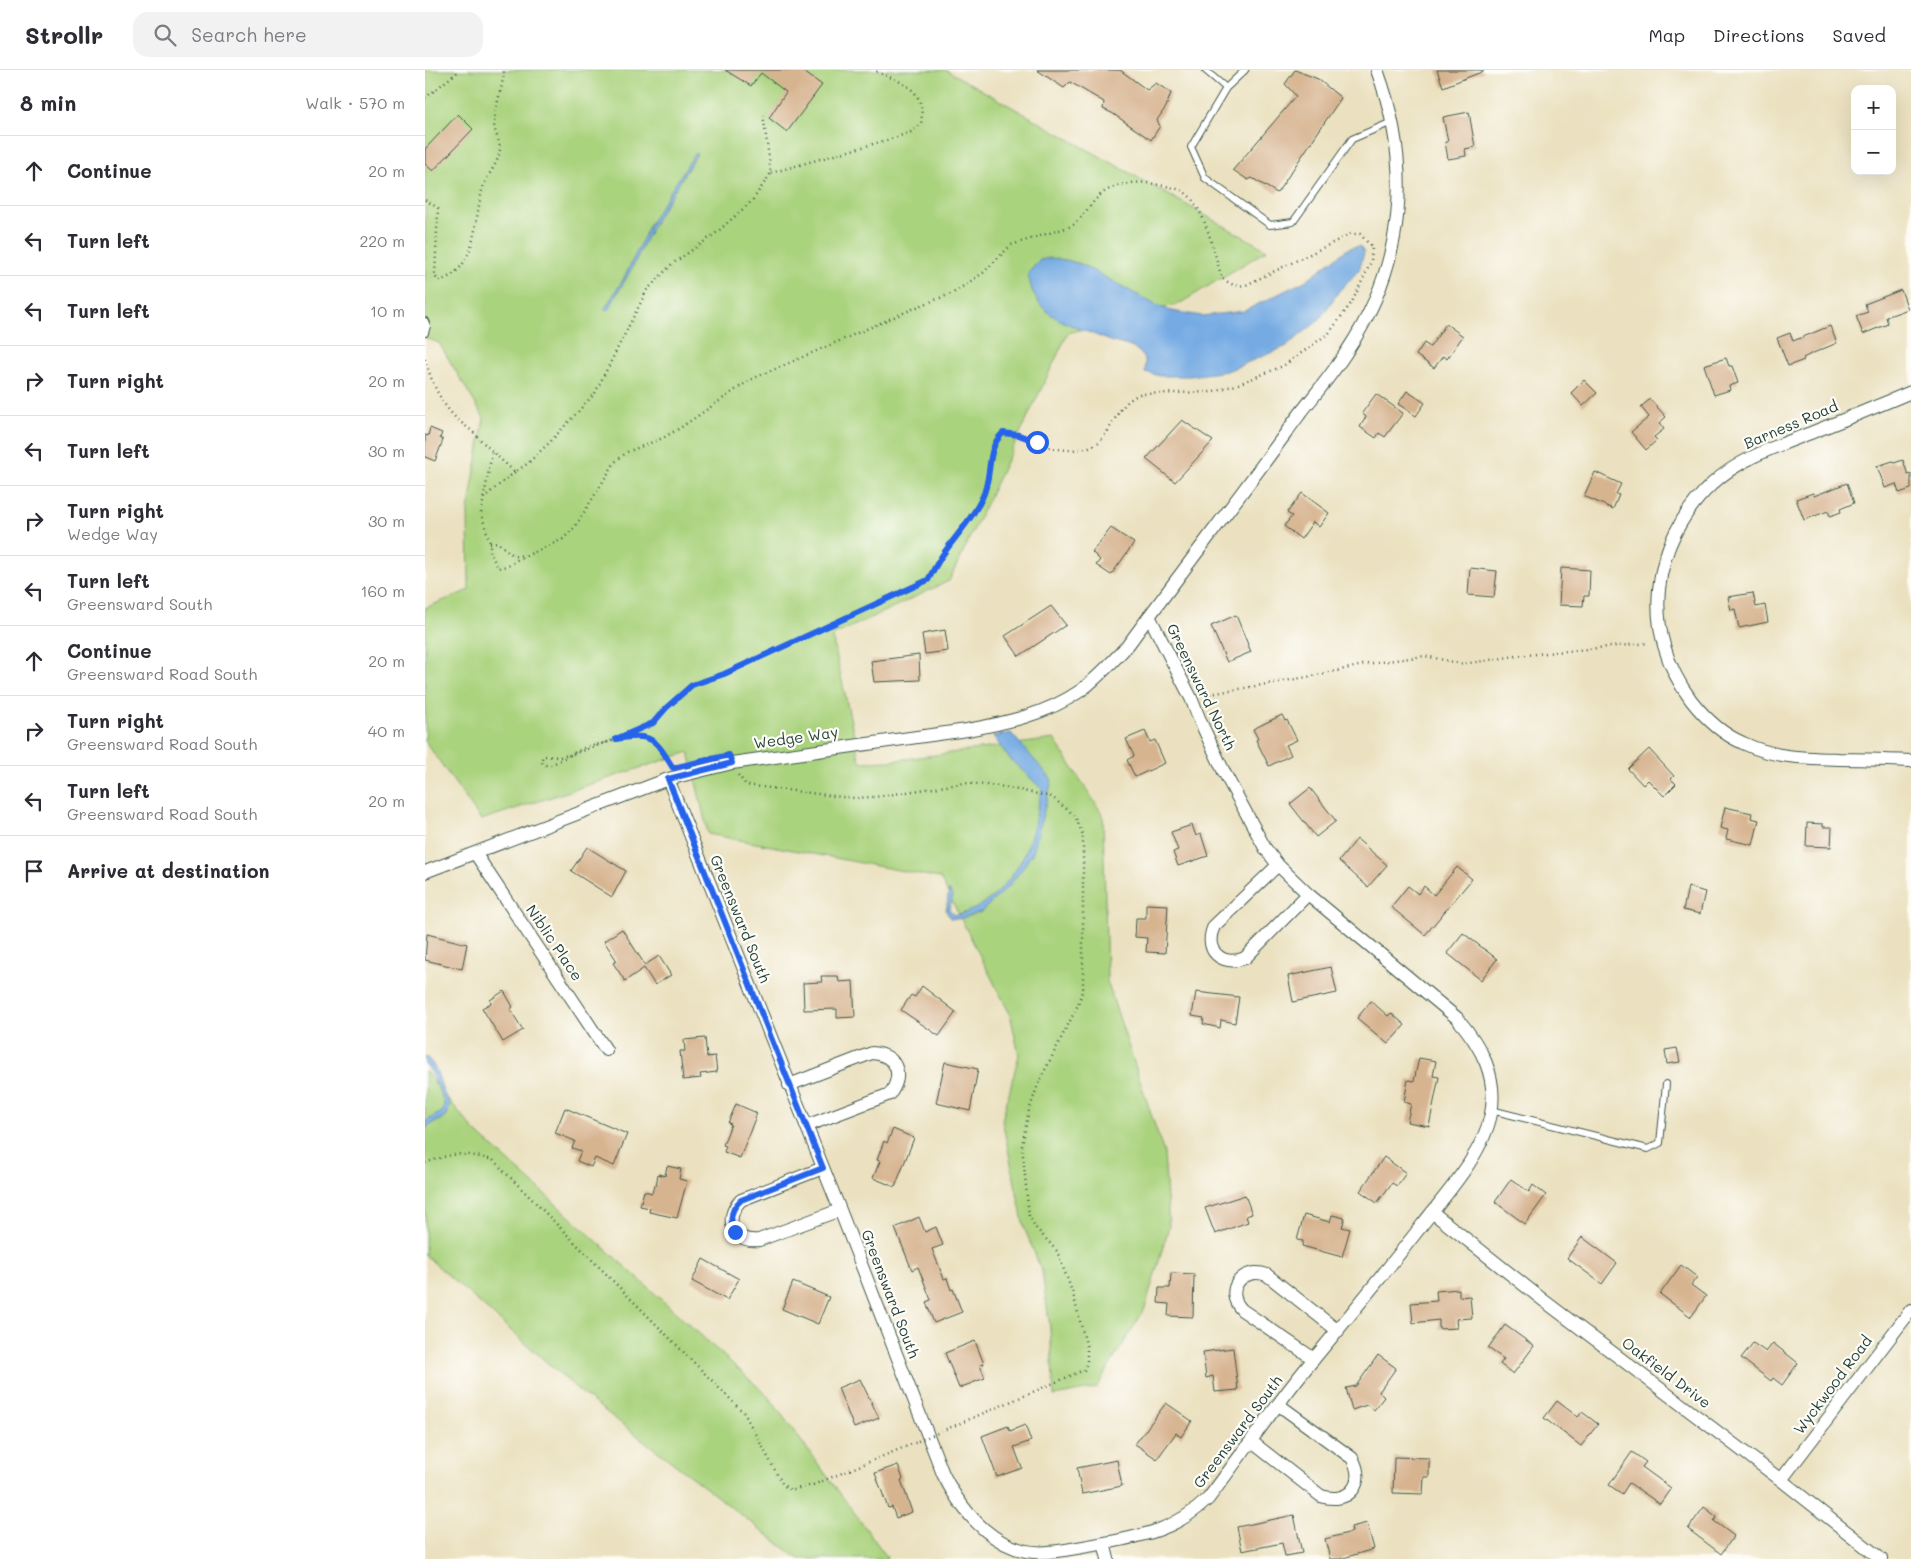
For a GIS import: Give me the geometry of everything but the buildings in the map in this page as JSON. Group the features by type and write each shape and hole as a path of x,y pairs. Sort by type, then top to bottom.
{"street":[{"name":"Greensward North","path":"1377,70 1387,99 1392,122 1399,183 1396,233 1390,261 1367,317 1346,354 1305,406 1149,616 1191,698 1224,772 1265,848 1278,865 1309,894 1457,1018 1473,1037 1485,1057 1491,1075 1493,1095 1486,1132 1474,1155 1432,1212"},
{"name":"Barness Road","path":"1911,392 1758,454 1713,483 1683,518 1663,562 1658,595 1663,642 1671,666 1683,688 1714,725 1743,743 1766,752 1788,757 1911,761"},
{"name":"Wedge Way","path":"425,872 670,774 732,763 967,730 1021,717 1059,703 1087,686 1128,645 1149,616"},
{"name":"Greensward South","path":"670,774 789,1085 943,1474 952,1493 965,1510 992,1537 1014,1547 1048,1552 1143,1536 1167,1528 1182,1520 1208,1499 1314,1359 1432,1212"},
{"name":"Niblic Place","path":"475,853 607,1050"},
{"path":"1278,865 1214,926 1210,934 1210,943 1220,957 1228,961 1237,961 1245,958 1309,894"},
{"path":"789,1085 872,1053 881,1054 889,1058 896,1067 897,1085 890,1094 806,1126"},
{"path":"823,1168 741,1200 731,1214 731,1225 742,1238 752,1241 840,1210"},
{"name":"Oakfield Drive","path":"1432,1212 1543,1300 1781,1480 1881,1559"},
{"path":"1314,1359 1242,1310 1235,1299 1234,1291 1237,1283 1250,1273 1259,1272 1267,1275 1338,1331"},
{"name":"Wyckwood Road","path":"1781,1480 1911,1310"},
{"path":"1252,1442 1321,1496 1330,1499 1340,1498 1349,1494 1355,1487 1358,1476 1357,1466 1352,1458 1279,1405"},
{"path":"1104,1543 1108,1559"}],"lane":[{"path":"1205,70 1226,88"},
{"path":"1245,70 1226,88 1191,147 1205,178 1270,225 1293,222 1352,140 1392,122"},
{"path":"425,321 427,326 425,333"},
{"path":"1491,1110 1648,1149 1659,1143 1666,1084"}],"path":[{"path":"425,98 461,70"},
{"path":"425,200 438,208 435,276 438,282 450,278 469,255 483,186 500,150 499,140 494,130 494,120 504,70"},
{"path":"771,172 894,138 911,132 921,124 923,111 919,97 898,80 873,70"},
{"path":"483,498 527,464 550,442 595,392 647,290 672,264 715,234 752,201 771,172 763,114"},
{"path":"492,453 481,513 490,543 489,552 498,568 511,564 563,539 575,527 615,462 627,452 663,438 750,380 953,293 983,273 1011,245 1072,226 1091,204 1107,190 1132,182 1167,186 1182,191 1189,196 1200,213 1222,278 1229,284 1245,285 1351,234 1359,234 1372,247 1371,262 1352,302 1329,333 1283,366 1236,385 1210,392 1140,394 1119,410 1099,442 1079,449 1066,450 1019,435 1003,433 997,438 992,448 991,466 983,498 944,553 928,580 724,674 692,685 666,708 653,723 616,739"},
{"path":"425,359 428,370 443,401 457,419 515,472"},
{"path":"490,543 497,542 515,556 527,555"},
{"path":"1191,698 1373,663 1425,656 1463,664 1516,656 1663,642"},
{"path":"570,755 560,757 543,756 541,761 544,765 551,765 586,747 616,739 636,736 650,738 661,748 670,774"},
{"path":"425,1163 453,1153 493,1160 744,1413 783,1486 791,1490 813,1485 1084,1370 1087,1363 1087,1348 1073,1294 1057,1251 1035,1228 1029,1216 1022,1146 1029,1110 1039,1082 1078,1005 1083,988 1083,835 1075,816 1052,798 1029,791 999,786 965,783 875,797 850,798 746,785 735,772 732,763"}],"green space":[{"path":"425,70 946,70 1267,250 1179,304 1068,333 949,581 832,636 860,762 890,761 1054,739 1103,815 1107,981 1164,1153 1169,1227 1145,1308 1096,1388 1054,1396 1050,1328 1042,1272 1024,1227 1002,1120 1019,1055 1010,1014 940,878 708,834 689,752 481,820 425,741 425,608 469,590 468,511 484,418 439,343 425,338"},
{"path":"425,1071 474,1130 768,1396 887,1557 886,1559 799,1559 584,1395 425,1255"}],"water":[{"path":"695,153 697,154 654,223 632,268 608,310 604,310 624,278 652,220"},
{"path":"1360,246 1364,253 1359,270 1339,291 1319,320 1287,346 1227,371 1190,376 1160,376 1145,372 1145,360 1136,349 1080,329 1052,315 1045,310 1034,295 1028,273 1040,260 1051,258 1066,260 1081,264 1156,305 1171,311 1202,316 1244,311 1305,281 1349,248"},
{"path":"1011,733 1052,780 1033,852 1008,887 981,912 959,919 950,918 946,911 949,890 953,897 949,909 954,915 977,908 997,893 1005,884 1020,864 1028,846 1042,789 1008,757 993,736"},
{"path":"425,1056 436,1069 442,1090 450,1104 447,1116 425,1128 425,1122 443,1111 444,1102 429,1068 425,1065"}],"route":[{"path":"735,1232 731,1225 731,1214 741,1200 823,1168 668,779 732,763 729,755 673,768 661,748 650,738 636,736 616,739 653,723 666,708 692,685 724,674 928,580 944,553 983,498 991,466 992,448 997,438 1003,433 1019,435 1037,442"}]}
